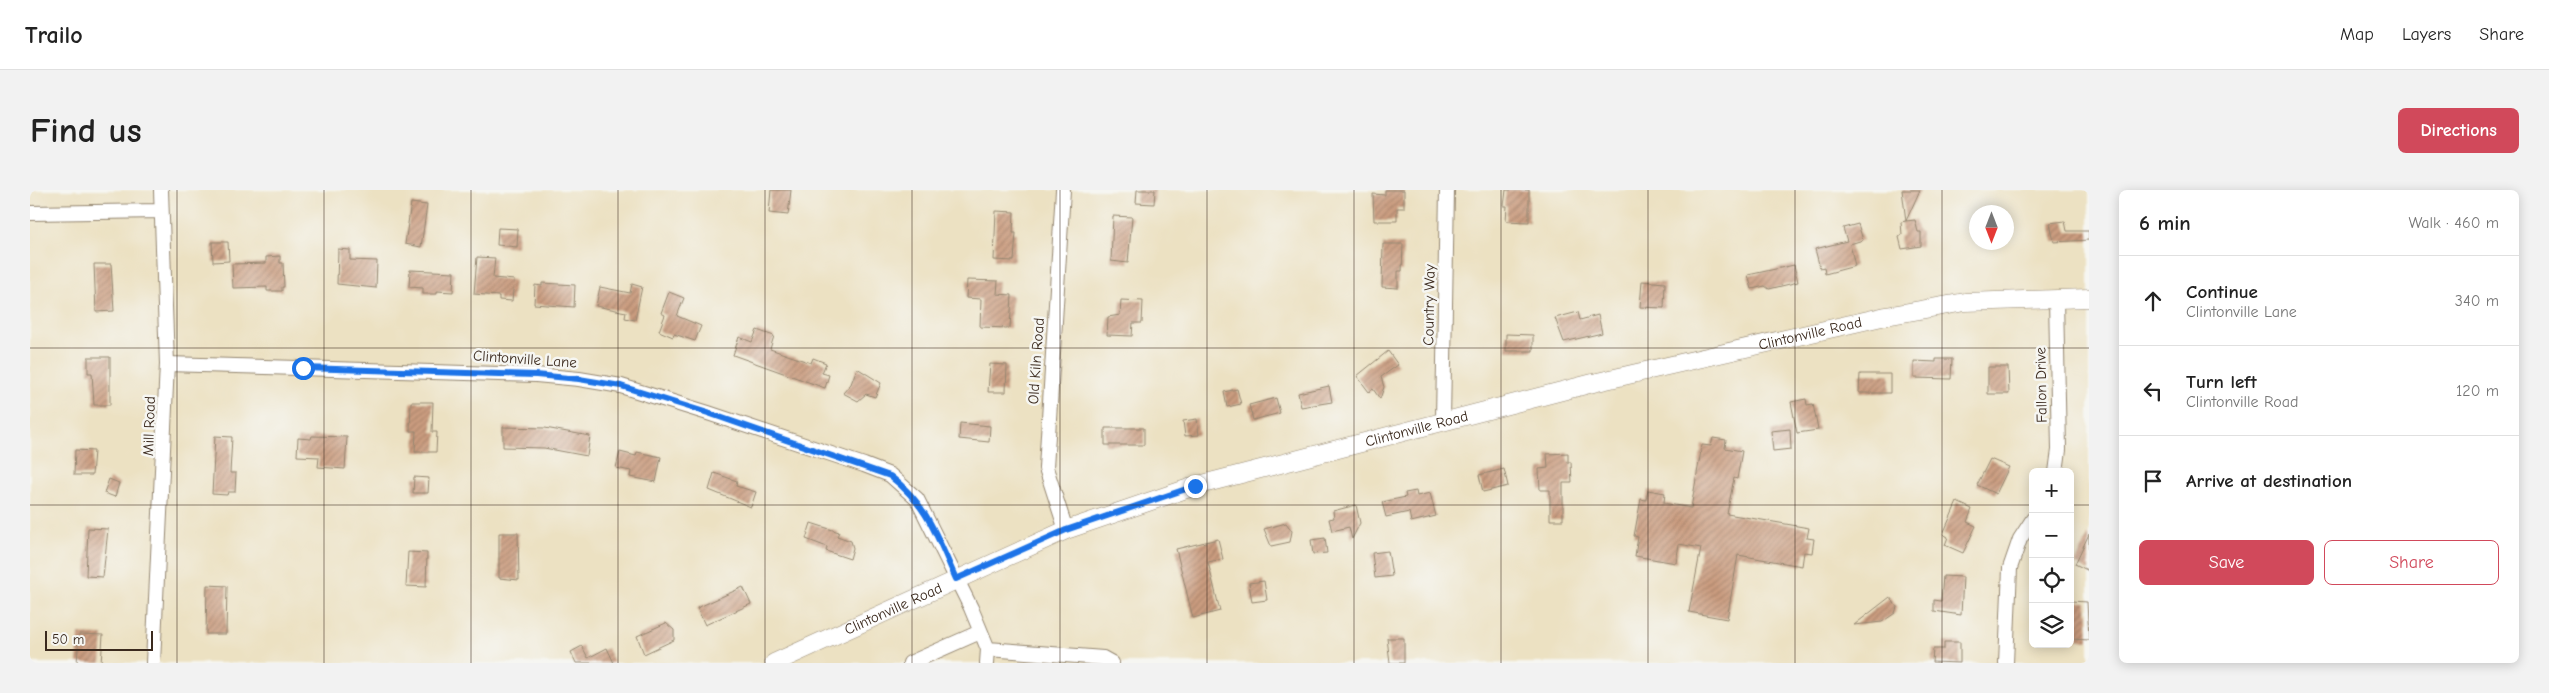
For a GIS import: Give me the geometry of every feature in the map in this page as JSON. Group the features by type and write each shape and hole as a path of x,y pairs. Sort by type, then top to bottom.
{"main road":[{"name":"Clintonville Road","path":"774,663 1066,530 1195,486 1444,420 1614,378 1886,316 1965,302 2089,298"}],"street":[{"name":"Mill Road","path":"153,663 168,364 161,190"},
{"name":"Old Kiln Road","path":"1063,190 1046,468 1066,530"},
{"name":"Country Way","path":"1444,420 1447,190"},
{"path":"30,213 162,211"},
{"name":"Fallon Drive","path":"2056,298 2059,450 2057,468"},
{"name":"Clintonville Lane","path":"168,364 527,374 579,379 621,386 708,413 890,476 907,489 920,505 980,632 988,656"},
{"path":"2006,663 2010,568 2020,539 2029,525"},
{"path":"910,663 980,632"},
{"path":"988,656 1060,659 1103,658 1112,663"}],"building":[{"path":"771,190 791,190 788,215 769,213"},
{"path":"1137,190 1155,190 1154,204 1136,203"},
{"path":"1385,190 1404,190 1404,208 1397,208 1397,221 1374,221 1373,194 1385,195"},
{"path":"1506,190 1529,190 1529,222 1506,221 1507,206 1504,206"},
{"path":"1902,190 1920,190 1906,221"},
{"path":"411,203 427,205 421,247 405,244"},
{"path":"996,211 1014,212 1013,233 1016,233 1014,261 994,260"},
{"path":"1113,216 1132,217 1128,263 1111,261"},
{"path":"1915,220 1918,232 1921,232 1921,246 1902,249 1899,237 1902,235 1901,222"},
{"path":"2065,221 2067,231 2089,231 2089,240 2054,242 2050,223"},
{"path":"1858,224 1863,240 1850,244 1855,266 1825,274 1824,267 1820,268 1815,249 1847,241 1843,228"},
{"path":"498,228 518,229 517,247 497,245"},
{"path":"212,242 228,242 229,261 213,262"},
{"path":"1383,244 1403,244 1402,271 1398,271 1398,288 1382,287"},
{"path":"338,249 350,250 350,260 377,261 376,288 337,284"},
{"path":"280,256 280,263 283,263 284,287 282,287 282,291 267,291 267,287 233,288 232,264 266,263 266,257"},
{"path":"477,257 495,258 493,278 514,280 512,301 499,300 499,296 474,294"},
{"path":"94,264 111,264 114,311 96,312"},
{"path":"1794,265 1798,282 1769,289 1765,286 1752,289 1748,275"},
{"path":"410,270 454,272 453,292 437,291 437,294 423,294 423,288 409,287"},
{"path":"967,280 998,281 997,294 1012,295 1010,328 980,327 981,299 966,298"},
{"path":"1642,281 1665,283 1664,308 1640,307"},
{"path":"542,283 575,285 574,307 534,304 535,285 542,286"},
{"path":"632,284 642,287 635,320 625,318 626,312 596,306 600,287 630,293"},
{"path":"669,292 684,298 677,316 701,326 695,341 674,334 673,337 659,331 665,315 661,313"},
{"path":"1121,300 1143,301 1142,323 1133,323 1132,336 1107,335 1108,317 1120,315"},
{"path":"1578,312 1580,320 1598,315 1602,333 1564,342 1555,318"},
{"path":"757,330 774,336 770,349 811,363 813,358 826,363 822,373 829,375 825,388 733,355 739,337 752,342"},
{"path":"1506,334 1533,335 1533,351 1506,351"},
{"path":"1388,351 1398,365 1381,377 1384,387 1380,399 1373,389 1369,392 1357,376"},
{"path":"88,357 110,357 110,405 94,405 92,373 88,373"},
{"path":"1936,359 1952,359 1951,379 1914,378 1914,361 1936,362"},
{"path":"990,364 1007,365 1006,392 988,392"},
{"path":"1988,367 2008,367 2009,394 1988,394"},
{"path":"857,368 881,383 875,397 866,394 858,401 843,393 851,384"},
{"path":"1860,374 1890,374 1890,393 1859,393"},
{"path":"1329,386 1332,402 1301,407 1298,393"},
{"path":"1237,389 1241,404 1227,407 1224,392"},
{"path":"1276,398 1280,413 1253,420 1249,405"},
{"path":"1806,399 1807,405 1813,404 1818,430 1797,433 1791,402"},
{"path":"411,402 433,402 432,432 437,432 436,452 415,452 416,431 410,431"},
{"path":"1197,419 1199,435 1185,436 1183,421"},
{"path":"960,423 990,426 989,442 959,439"},
{"path":"503,427 545,428 590,436 587,456 544,448 503,447"},
{"path":"1105,428 1144,428 1144,445 1105,445"},
{"path":"1790,429 1791,449 1773,451 1771,431"},
{"path":"215,436 232,437 230,473 236,473 235,492 228,492 227,495 212,494"},
{"path":"312,436 347,437 345,469 318,467 319,457 297,456 298,438 311,439"},
{"path":"1713,438 1726,440 1725,448 1742,451 1737,479 1734,478 1727,514 1809,528 1807,538 1814,539 1812,553 1804,552 1802,566 1738,555 1727,619 1689,612 1701,548 1679,544 1676,563 1635,556 1638,537 1634,536 1641,499 1646,500 1648,490 1665,493 1664,503 1691,508 1702,445 1711,446"},
{"path":"75,450 94,451 92,475 74,475"},
{"path":"620,452 636,456 637,452 661,457 656,482 630,477 631,471 616,468"},
{"path":"1568,453 1568,462 1571,462 1572,483 1563,483 1563,520 1550,520 1550,490 1540,490 1539,469 1548,468 1547,454"},
{"path":"1990,459 2009,467 1996,494 1977,485"},
{"path":"1504,469 1508,486 1483,492 1479,475"},
{"path":"714,473 737,481 736,486 756,492 751,507 709,490"},
{"path":"414,477 429,478 428,493 413,493"},
{"path":"109,479 119,483 115,497 104,493"},
{"path":"1416,491 1417,496 1430,493 1436,516 1411,522 1409,512 1386,517 1382,502 1406,497 1405,493"},
{"path":"1957,502 1972,509 1967,522 1976,526 1963,553 1945,545 1948,537 1943,534"},
{"path":"1356,505 1360,523 1352,539 1349,527 1332,531 1329,519 1334,518 1333,511"},
{"path":"811,523 839,532 837,536 851,541 853,548 850,559 826,551 827,547 806,539"},
{"path":"1286,523 1292,531 1290,542 1271,546 1264,529"},
{"path":"88,528 108,529 103,577 86,576"},
{"path":"499,533 518,533 519,580 499,578"},
{"path":"2089,534 2089,571 2075,564"},
{"path":"1325,538 1327,553 1313,554 1311,540"},
{"path":"1218,539 1223,559 1208,562 1220,611 1193,618 1176,549"},
{"path":"1388,551 1392,576 1375,578 1372,553"},
{"path":"408,552 427,553 426,587 406,586"},
{"path":"1943,576 1963,577 1961,615 1934,611 1934,600 1941,601"},
{"path":"1264,581 1267,600 1252,602 1249,583"},
{"path":"207,585 227,586 226,634 206,634"},
{"path":"743,587 751,604 705,625 697,608"},
{"path":"1890,597 1897,607 1895,613 1882,622 1854,625"},
{"path":"2074,601 2087,602 2089,640 2074,639"},
{"path":"666,623 674,630 674,640 644,654 637,636"},
{"path":"79,634 103,635 101,663 77,663"},
{"path":"1387,638 1404,638 1404,663 1390,663"},
{"path":"1944,642 1960,642 1960,663 1932,662 1933,649 1944,649"},
{"path":"582,646 588,658 607,648 614,663 576,663 571,652"}],"route":[{"path":"303,368 536,375 579,379 621,386 670,400 864,465 890,476 917,499 956,579 1066,530 1195,486"}]}
